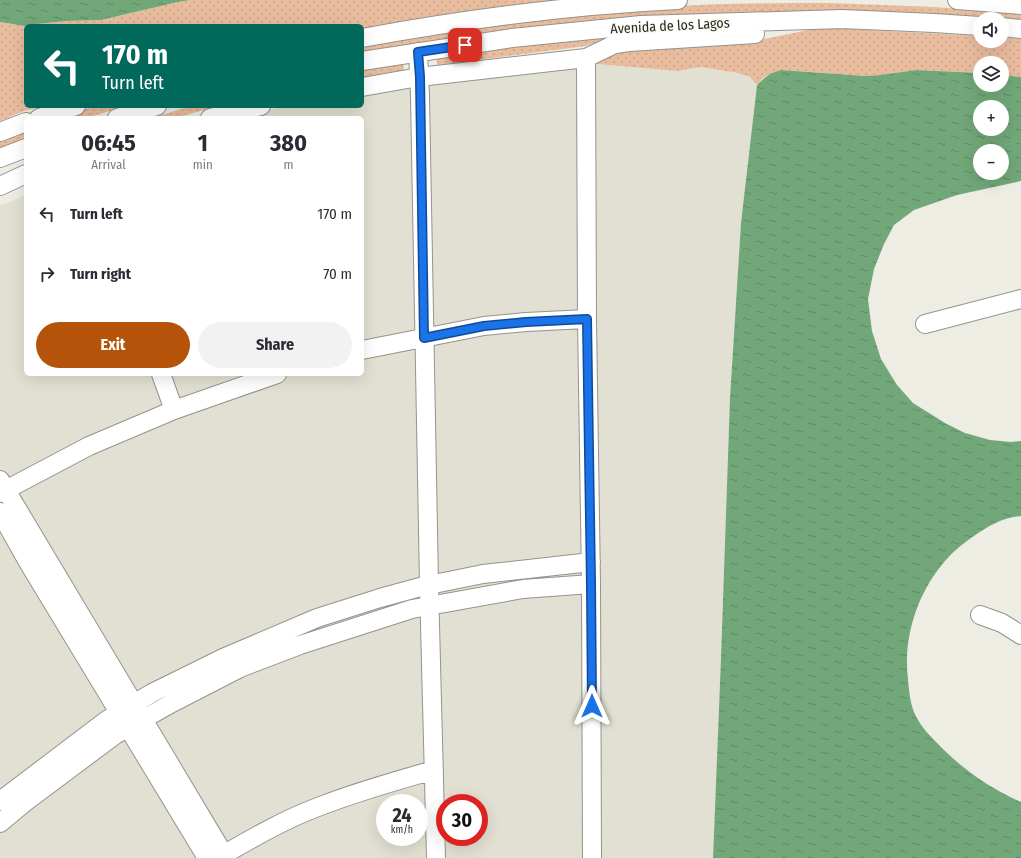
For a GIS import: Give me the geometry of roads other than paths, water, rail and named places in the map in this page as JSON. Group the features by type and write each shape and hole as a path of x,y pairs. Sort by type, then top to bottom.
{"street":[{"name":"Avenida de los Lagos","path":"364,38 511,14 678,0"},
{"path":"958,0 1021,5"},
{"name":"Avenida de los Lagos","path":"364,61 512,38 641,25 842,19 934,22 973,25"},
{"path":"364,87 420,77 586,58 615,44 629,42 765,33 842,19"},
{"path":"1009,28 1021,29"},
{"path":"418,52 420,77 429,585 436,858"},
{"path":"586,58 587,319 591,562 592,858"},
{"path":"45,116 70,108"},
{"path":"124,116 150,108"},
{"path":"218,116 252,108"},
{"path":"0,132 24,123"},
{"path":"0,158 24,149"},
{"path":"0,167 24,168"},
{"path":"0,186 24,175"},
{"path":"925,324 1021,299"},
{"path":"364,350 484,326 587,319"},
{"path":"162,376 174,410"},
{"path":"271,376 174,410 89,446 2,488 136,724 219,857 271,828 318,807 372,788 434,770"},
{"path":"0,512 28,562 127,708"},
{"path":"0,801 107,720 152,693 222,658 317,618 380,598 429,585 483,574 591,562"},
{"path":"0,823 24,803 115,735 172,703 240,668 300,645 412,609 523,589 591,584"},
{"path":"980,615 1002,623 1021,635"}],"water":[{"path":"0,0 190,0 101,20 24,24 24,26 0,22"},
{"path":"781,70 865,76 916,70 973,73 973,92 1009,92 1009,76 1021,77 1021,181 957,195 914,210 894,225 884,244 874,269 868,299 872,331 881,359 897,385 913,403 945,423 965,433 990,440 1011,442 1021,441 1021,516 1002,520 985,529 961,546 948,557 941,566 932,578 918,605 910,634 907,664 909,692 914,712 918,721 927,732 946,752 976,777 1021,802 1021,858 713,858 730,398 741,223 757,85 768,76"}]}
